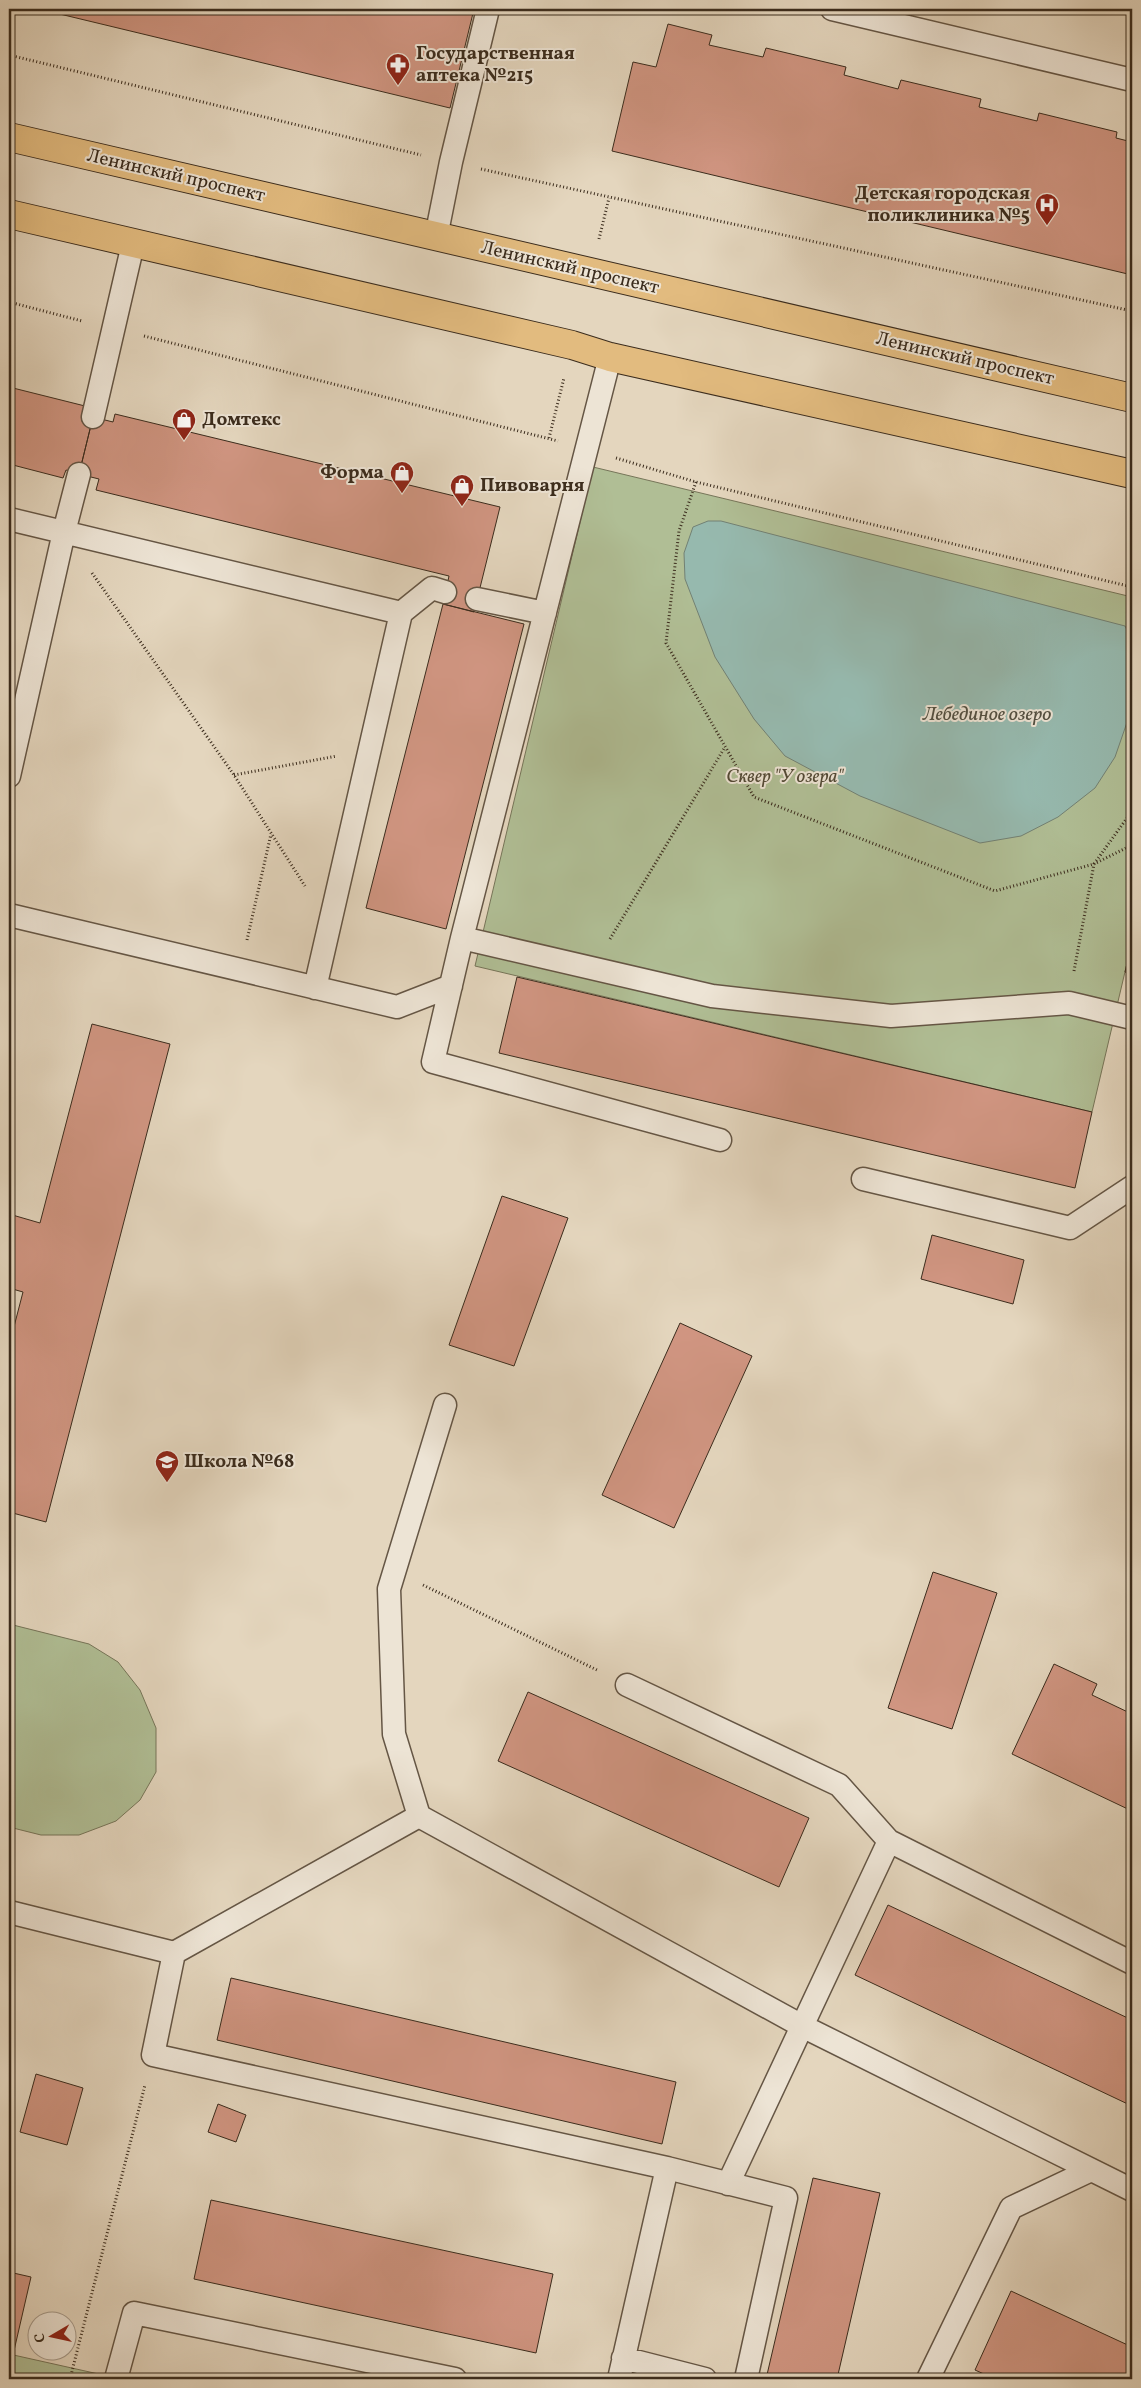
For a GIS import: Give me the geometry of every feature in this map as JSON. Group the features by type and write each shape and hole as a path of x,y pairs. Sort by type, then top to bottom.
{"main road":[{"name":"Ленинский проспект","path":"9,137 1132,398"},
{"path":"9,214 553,341 610,357 1132,474"}],"lane":[{"path":"436,237 451,162 488,9"},
{"path":"832,9 1132,80"},
{"path":"93,417 133,244"},
{"path":"610,357 462,938 433,1062 720,1140"},
{"path":"9,776 16,704 79,474"},
{"path":"9,519 401,613"},
{"path":"315,988 401,613 432,588 445,592"},
{"path":"477,599 545,613"},
{"path":"9,915 397,1007 451,986"},
{"path":"462,938 712,996 890,1016 1069,1003 1132,1018"},
{"path":"863,1179 1070,1228 1132,1186"},
{"path":"444,1405 389,1589 394,1734 419,1816 802,2026 1132,2190"},
{"path":"627,1685 839,1785 889,1841 1132,1963"},
{"path":"9,1912 174,1954 419,1816"},
{"path":"728,2184 889,1841"},
{"path":"174,1954 153,2055 667,2168 786,2198 746,2379"},
{"path":"667,2168 621,2369 705,2379"},
{"path":"928,2379 1011,2208 1092,2170"},
{"path":"116,2379 134,2313 455,2379"}],"path":[{"path":"9,55 451,162 1132,311"},
{"path":"9,302 587,448 696,482 1132,587"},
{"path":"696,482 679,531 666,643 754,797 995,891 1094,864 1132,845"},
{"path":"64,532 234,775 330,924"},
{"path":"593,968 726,747"},
{"path":"234,775 370,750"},
{"path":"1069,1003 1094,864 1132,811"},
{"path":"240,970 271,833"},
{"path":"394,1572 627,1685"},
{"path":"70,2379 153,2055"}],"green space":[{"name":"Сквер \"У озера\"","path":"593,467 1132,597 1132,942 1092,1112 475,966"},
{"path":"9,1624 89,1644 118,1662 140,1690 156,1728 156,1772 140,1800 116,1821 79,1835 41,1835 9,1827"},
{"path":"9,2354 28,2358 28,2360 36,2360 121,2379 9,2379"}],"water":[{"name":"Лебединое озеро","path":"708,521 721,521 1125,626 1132,640 1132,708 1115,757 1095,788 1058,817 1021,836 980,843 860,796 785,756 754,719 715,657 685,579 684,553 693,527"}],"building":[{"path":"39,9 474,9 450,108"},
{"path":"668,24 712,35 709,45 763,57 766,48 846,67 844,75 898,89 901,80 981,99 979,107 1037,121 1039,113 1117,132 1116,138 1132,142 1132,275 612,151 633,62 656,67"},
{"path":"9,387 85,406 93,417 79,474 66,470 63,478 9,464"},
{"path":"115,414 500,507 474,612 443,604 449,576 96,490 99,479 79,474 93,417 113,422"},
{"path":"443,604 524,624 446,929 366,908"},
{"path":"1132,942 1132,974 1125,972"},
{"path":"517,977 1092,1112 1075,1188 499,1053"},
{"path":"92,1024 170,1044 46,1522 9,1512 9,1346 23,1292 9,1288 9,1214 40,1223"},
{"path":"502,1196 568,1218 514,1366 449,1345"},
{"path":"932,1235 1024,1260 1013,1304 921,1279"},
{"path":"680,1323 752,1356 674,1528 602,1495"},
{"path":"933,1572 997,1593 952,1729 888,1708"},
{"path":"1054,1664 1097,1684 1092,1695 1132,1714 1132,1811 1012,1754"},
{"path":"528,1692 809,1818 779,1887 498,1761"},
{"path":"888,1905 1132,2020 1132,2106 855,1975"},
{"path":"231,1978 676,2082 662,2144 217,2040"},
{"path":"36,2074 83,2088 67,2145 20,2132"},
{"path":"218,2104 246,2115 236,2142 208,2132"},
{"path":"813,2178 880,2193 837,2379 766,2379"},
{"path":"211,2200 553,2274 536,2353 194,2279"},
{"path":"9,2272 31,2277 13,2355 9,2354"},
{"path":"1011,2291 1132,2347 1132,2379 995,2379 975,2370"}],"place":[{"name":"Государственная аптека №215","path":"398,86"},
{"name":"Детская городская поликлиника №5","path":"1047,226"},
{"name":"Домтекс","path":"184,441"},
{"name":"Форма","path":"402,494"},
{"name":"Пивоварня","path":"462,507"},
{"name":"Школа №68","path":"167,1483"}]}
